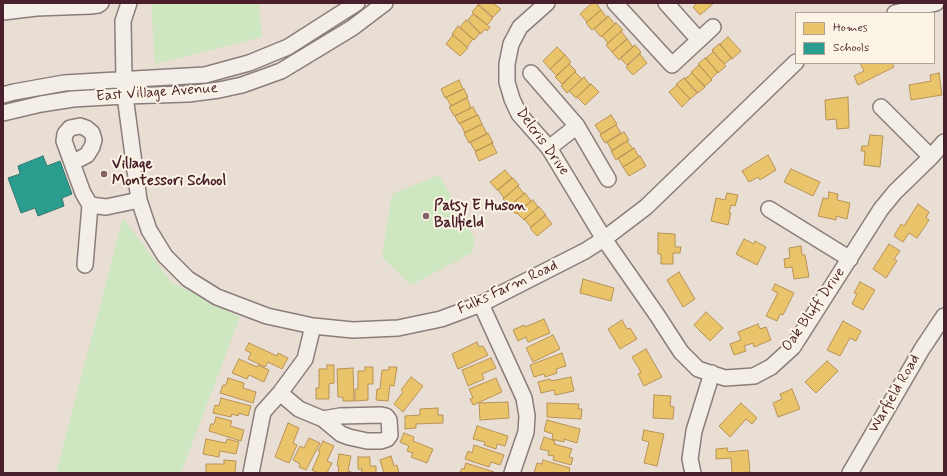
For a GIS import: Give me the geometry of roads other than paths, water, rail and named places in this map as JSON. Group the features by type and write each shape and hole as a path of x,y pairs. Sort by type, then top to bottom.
{"street":[{"path":"3,12 36,8 90,6 101,3"},
{"name":"Fulks Farm Road","path":"129,3 123,21 124,80 139,200 149,230 165,256 188,279 217,297 267,316 313,326 353,330 398,328 441,319 480,304 585,251 604,239 646,207 795,63"},
{"name":"East Village Avenue","path":"3,95 64,83 205,75 249,64 288,47 357,3"},
{"name":"East Village Avenue","path":"3,113 41,104 73,99 188,94 242,85 281,71 352,28 385,3"},
{"name":"Delcris Drive","path":"547,3 520,28 511,44 507,64 507,82 512,99 519,114 549,148 604,239"},
{"path":"615,3 672,65 713,27"},
{"path":"666,3 699,40"},
{"path":"899,12 936,3"},
{"path":"531,73 577,126 608,179"},
{"path":"881,107 931,157"},
{"path":"549,148 577,126"},
{"name":"Oak Bluff Drive","path":"604,239 657,315 680,352 698,369 725,378 754,376 771,367 793,347 881,209 895,192 931,157 944,142"},
{"path":"72,164 83,193 90,205 85,265"},
{"path":"90,205 106,207 139,200"},
{"path":"769,209 850,259"},
{"path":"480,304 524,398 527,416 526,432 512,473"},
{"name":"Warfield Road","path":"850,473 922,349 944,316"},
{"path":"251,473 263,412 280,393 305,359 313,326"},
{"path":"693,473 690,459 694,431 712,373"},
{"path":"280,393 299,409 323,419"}],"place":[{"name":"Village Montessori School","path":"104,174"},
{"name":"Patsy E Huson Ballfield","path":"426,216"}]}
